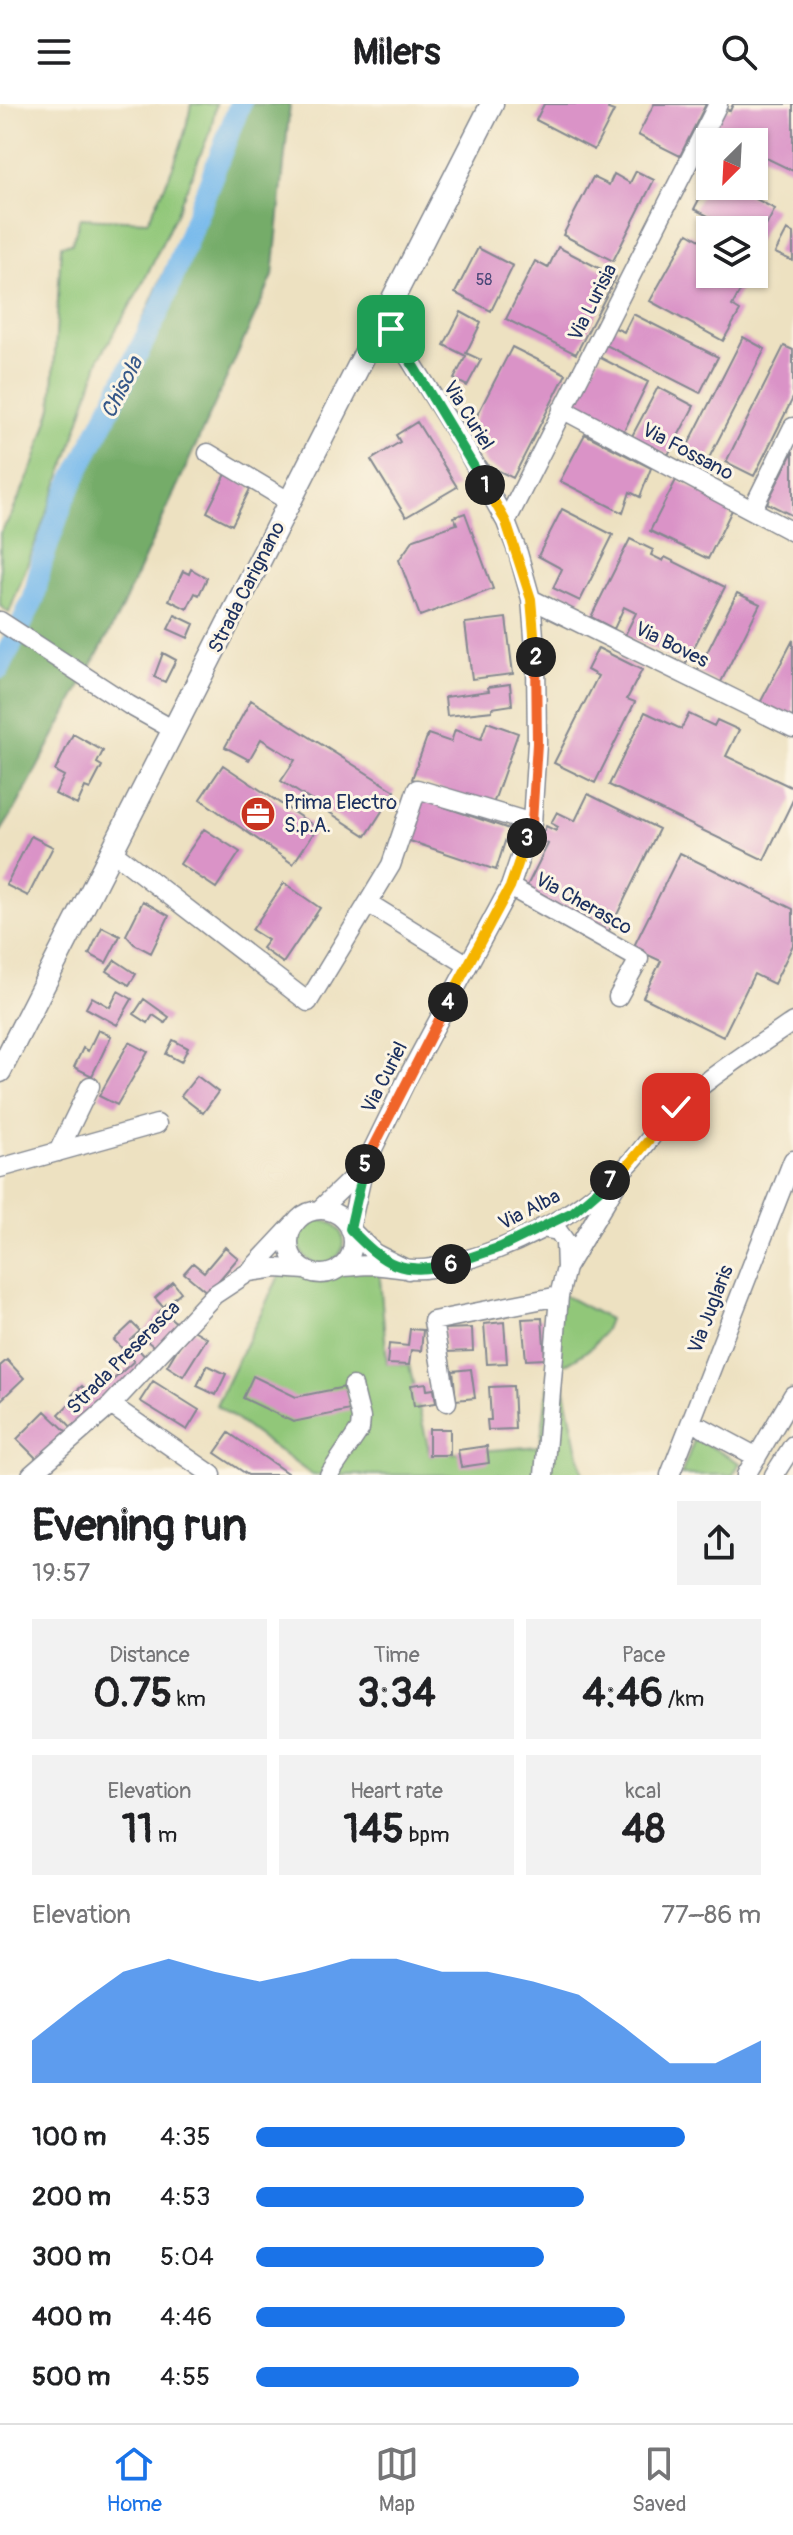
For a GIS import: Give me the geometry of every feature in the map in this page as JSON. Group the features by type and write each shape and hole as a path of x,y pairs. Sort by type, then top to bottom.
{"main road":[{"name":"Strada Carignano","path":"0,1071 492,104"}],"street":[{"name":"Via Lurisia","path":"506,522 718,104"},
{"name":"Via Curiel","path":"350,1229 364,1167 510,887 532,823 537,729 531,599 506,522 466,449 384,318"},
{"name":"Via Fossano","path":"562,409 793,532"},
{"path":"752,510 793,427"},
{"path":"208,453 290,502"},
{"name":"Via Boves","path":"531,599 793,728"},
{"path":"0,621 172,729"},
{"path":"112,851 308,1002 391,865 417,789 532,823"},
{"name":"Via Cherasco","path":"510,887 639,959 618,997"},
{"path":"368,903 468,965"},
{"name":"Via Alba","path":"340,1267 371,1265 408,1270 429,1269 501,1247 573,1212 629,1164 676,1107 718,1072 793,1022"},
{"path":"58,1152 90,1086"},
{"path":"0,1168 157,1124"},
{"name":"Via Juglaris","path":"670,1475 793,1160"},
{"path":"566,1268 629,1164"},
{"name":"Via Curiel","path":"319,1210 364,1167"},
{"path":"350,1229 352,1250 340,1267 330,1273 318,1274 306,1270 292,1255 290,1233 294,1224 305,1214 319,1210 343,1218 374,1253 408,1270"},
{"path":"573,1212 583,1217 587,1225 586,1234"},
{"name":"Strada Preserasca","path":"31,1475 111,1405 214,1295 249,1272 294,1224"},
{"path":"541,1228 558,1231 565,1241 566,1268 559,1296 544,1475"},
{"name":"Strada Preserasca","path":"249,1272 276,1268 306,1270"},
{"path":"447,1402 433,1321 559,1296"},
{"path":"329,1475 360,1429 361,1418 353,1386"},
{"path":"752,1464 793,1395"},
{"path":"111,1405 212,1475"},
{"path":"703,1428 752,1464 774,1475 793,1445"}],"green space":[{"path":"191,104 216,104 211,129 176,214 141,287 100,357 69,454 9,613 0,606 0,533 34,464 52,407 61,245 72,243 80,218 148,221 180,149"},
{"path":"238,104 290,104 273,276 119,614 0,833 0,668 34,598 63,501"},
{"path":"321,1220 336,1227 343,1242 336,1257 321,1264 306,1257 299,1242 306,1227"},
{"path":"379,1266 387,1363 409,1365 430,1455 540,1446 560,1293 609,1319 601,1336 590,1348 560,1367 583,1475 312,1475 216,1405 283,1268"},
{"path":"695,1438 740,1463 733,1475 681,1475"}],"building":[{"path":"544,104 610,104 608,109 614,111 594,150 536,120"},
{"path":"654,104 706,104 680,156 638,135"},
{"path":"733,104 793,104 793,171 768,159 768,128 712,128 723,107 730,111"},
{"path":"636,171 654,180 613,261 563,235 593,177 609,185 614,174 630,183"},
{"path":"699,200 758,200 775,209 768,222 768,216 708,216 694,209"},
{"path":"787,230 793,233 793,261 775,253"},
{"path":"688,233 696,238 696,288 742,288 732,306 740,311 723,341 650,301"},
{"path":"558,247 616,277 576,354 506,319 535,261 548,268"},
{"path":"478,248 513,266 491,311 455,293"},
{"path":"461,312 481,323 466,353 481,360 467,386 454,379 466,356 444,345"},
{"path":"633,314 718,357 700,393 604,344 613,327 624,332"},
{"path":"743,337 765,349 708,460 686,449"},
{"path":"784,346 793,350 793,398 754,476 726,462"},
{"path":"512,347 566,374 513,478 487,465 467,435"},
{"path":"599,357 648,382 624,431 574,406"},
{"path":"658,387 694,406 668,455 632,436"},
{"path":"417,422 457,487 406,517 371,460 400,442 396,435"},
{"path":"585,434 651,468 640,497 630,492 623,513 560,481"},
{"path":"793,451 793,516 767,503"},
{"path":"226,474 251,487 232,525 207,512"},
{"path":"676,480 733,508 708,559 650,531"},
{"path":"562,509 613,535 580,601 553,588 562,569 538,556"},
{"path":"465,513 493,589 420,616 399,560 414,539 457,524 454,517"},
{"path":"630,539 653,550 651,555 663,561 665,557 725,587 685,665 625,635 636,613 624,607 614,629 591,617"},
{"path":"191,569 207,578 199,595 195,593 187,609 169,600 183,571 189,574"},
{"path":"737,593 760,604 720,684 697,672"},
{"path":"175,615 194,624 188,638 168,629"},
{"path":"506,618 513,674 472,679 465,623"},
{"path":"793,640 793,720 760,703"},
{"path":"598,648 642,670 627,699 635,702 595,783 554,763 598,676 587,670"},
{"path":"163,653 176,660 165,682 154,677"},
{"path":"510,684 512,705 492,708 492,711 447,716 445,697 489,691 488,687"},
{"path":"251,700 395,791 366,836 281,781 295,760 261,739 249,760 225,747"},
{"path":"645,712 681,729 689,714 714,726 717,720 739,730 726,756 793,788 793,800 764,860 609,785"},
{"path":"487,722 518,733 492,807 412,779 428,734 451,742 455,730 481,739"},
{"path":"73,734 103,751 97,763 102,766 90,789 85,787 77,805 55,794 64,776 55,771"},
{"name":"Prima Electro S.p.A.","path":"223,765 317,828 293,864 200,799"},
{"path":"588,794 659,829 607,935 523,894 548,844 539,839 546,826 556,831 558,827 551,823 557,812 575,821"},
{"path":"421,799 509,829 496,870 407,840"},
{"path":"204,829 240,852 216,888 180,864"},
{"path":"31,836 53,847 28,896 6,885"},
{"path":"680,853 793,909 793,945 774,984 754,974 723,1037 643,997 661,961 633,948"},
{"path":"284,883 320,908 283,963 262,948 268,940 252,930"},
{"path":"143,901 169,916 151,953 134,944 126,935"},
{"path":"102,927 120,936 106,963 89,954"},
{"path":"115,960 136,974 129,985 107,971"},
{"path":"118,991 132,999 117,1025 86,1008 92,997 110,1007"},
{"path":"144,999 169,1017 165,1023 153,1015 148,1023 134,1014"},
{"path":"98,1030 111,1036 92,1076 74,1067 83,1048 88,1051"},
{"path":"173,1040 188,1048 181,1062 166,1054"},
{"path":"129,1042 148,1052 117,1105 99,1096"},
{"path":"197,1076 218,1092 203,1113 181,1096"},
{"path":"225,1247 238,1258 208,1293 184,1273 193,1263 204,1272"},
{"path":"173,1282 181,1292 163,1307 155,1298"},
{"path":"161,1310 179,1325 158,1350 143,1333"},
{"path":"542,1318 545,1359 526,1360 522,1319"},
{"path":"504,1322 507,1363 487,1364 484,1324"},
{"path":"132,1323 140,1331 130,1340 149,1361 74,1430 59,1414 82,1386 87,1391 95,1383 102,1390 134,1361 114,1340"},
{"path":"190,1328 207,1338 183,1376 167,1366"},
{"path":"472,1328 473,1351 445,1352 444,1329"},
{"path":"410,1329 423,1330 421,1351 411,1350 409,1365 387,1364 389,1344 408,1346"},
{"path":"7,1360 24,1378 0,1401 0,1366"},
{"path":"207,1365 226,1374 216,1395 197,1386"},
{"path":"471,1369 475,1398 456,1400 453,1371"},
{"path":"253,1376 296,1397 345,1387 350,1410 293,1422 243,1398"},
{"path":"153,1381 199,1410 187,1430 140,1401"},
{"path":"426,1383 427,1390 434,1389 436,1403 414,1406 411,1385"},
{"path":"513,1386 515,1429 488,1430 487,1420 491,1420 489,1387"},
{"path":"45,1411 67,1432 39,1461 17,1439"},
{"path":"429,1429 450,1429 450,1455 429,1455"},
{"path":"229,1433 290,1475 248,1475 215,1453"},
{"path":"487,1446 489,1463 461,1467 458,1450"}],"waterway":[{"name":"Chisola","path":"0,668 34,598 42,561 63,501 162,305 240,104"}],"place":[{"name":"Prima Electro S.p.A.","path":"258,814"}],"route":[{"path":"391,329 466,449 506,522 518,553 531,599 537,743 532,823 510,887 409,1075 364,1167 350,1229 374,1253 408,1270 429,1269 462,1261 501,1247 573,1212 629,1164 676,1107"}]}
